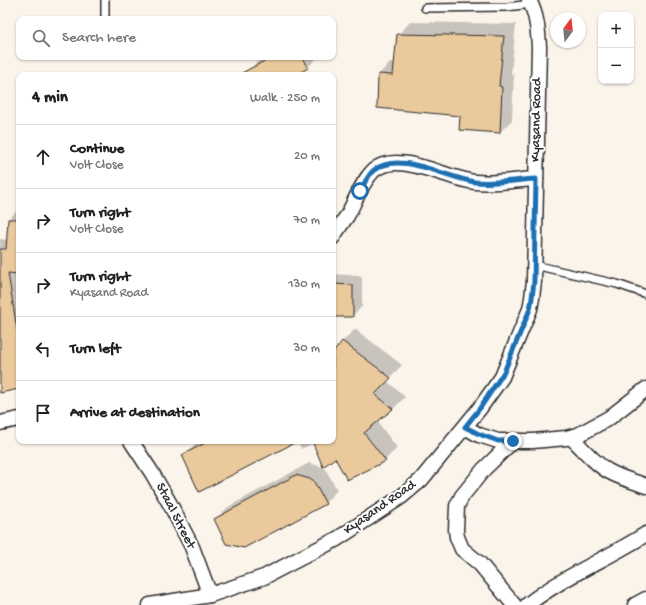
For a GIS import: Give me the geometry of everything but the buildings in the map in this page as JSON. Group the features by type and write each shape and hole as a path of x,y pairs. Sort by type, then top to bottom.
{"street":[{"name":"Kyasand Road","path":"150,605 210,595 264,577 336,538 401,497 422,480 480,408 504,372 530,309 533,292 538,34 536,19 530,2"},
{"path":"336,232 373,171 381,166 391,163 411,164 475,182 536,179"},
{"path":"465,427 498,441 539,441 571,437 578,435 609,418 646,390"},
{"path":"0,423 16,420"},
{"path":"571,437 594,460 607,470 628,480 646,486"},
{"path":"513,441 484,469 462,496 457,506 456,537 462,548 480,564 514,605"},
{"name":"Staal Street","path":"133,444 170,504 192,547 210,595"},
{"path":"527,605 562,581 628,546 646,534"},
{"path":"635,605 646,599"}],"lane":[{"path":"104,16 105,0"},
{"path":"426,8 506,7 530,2"},
{"path":"534,265 616,284 646,294"}],"route":[{"path":"360,191 373,171 381,166 391,163 411,164 475,182 536,179 534,281 530,309 502,377 465,427 498,441 513,441"}]}
